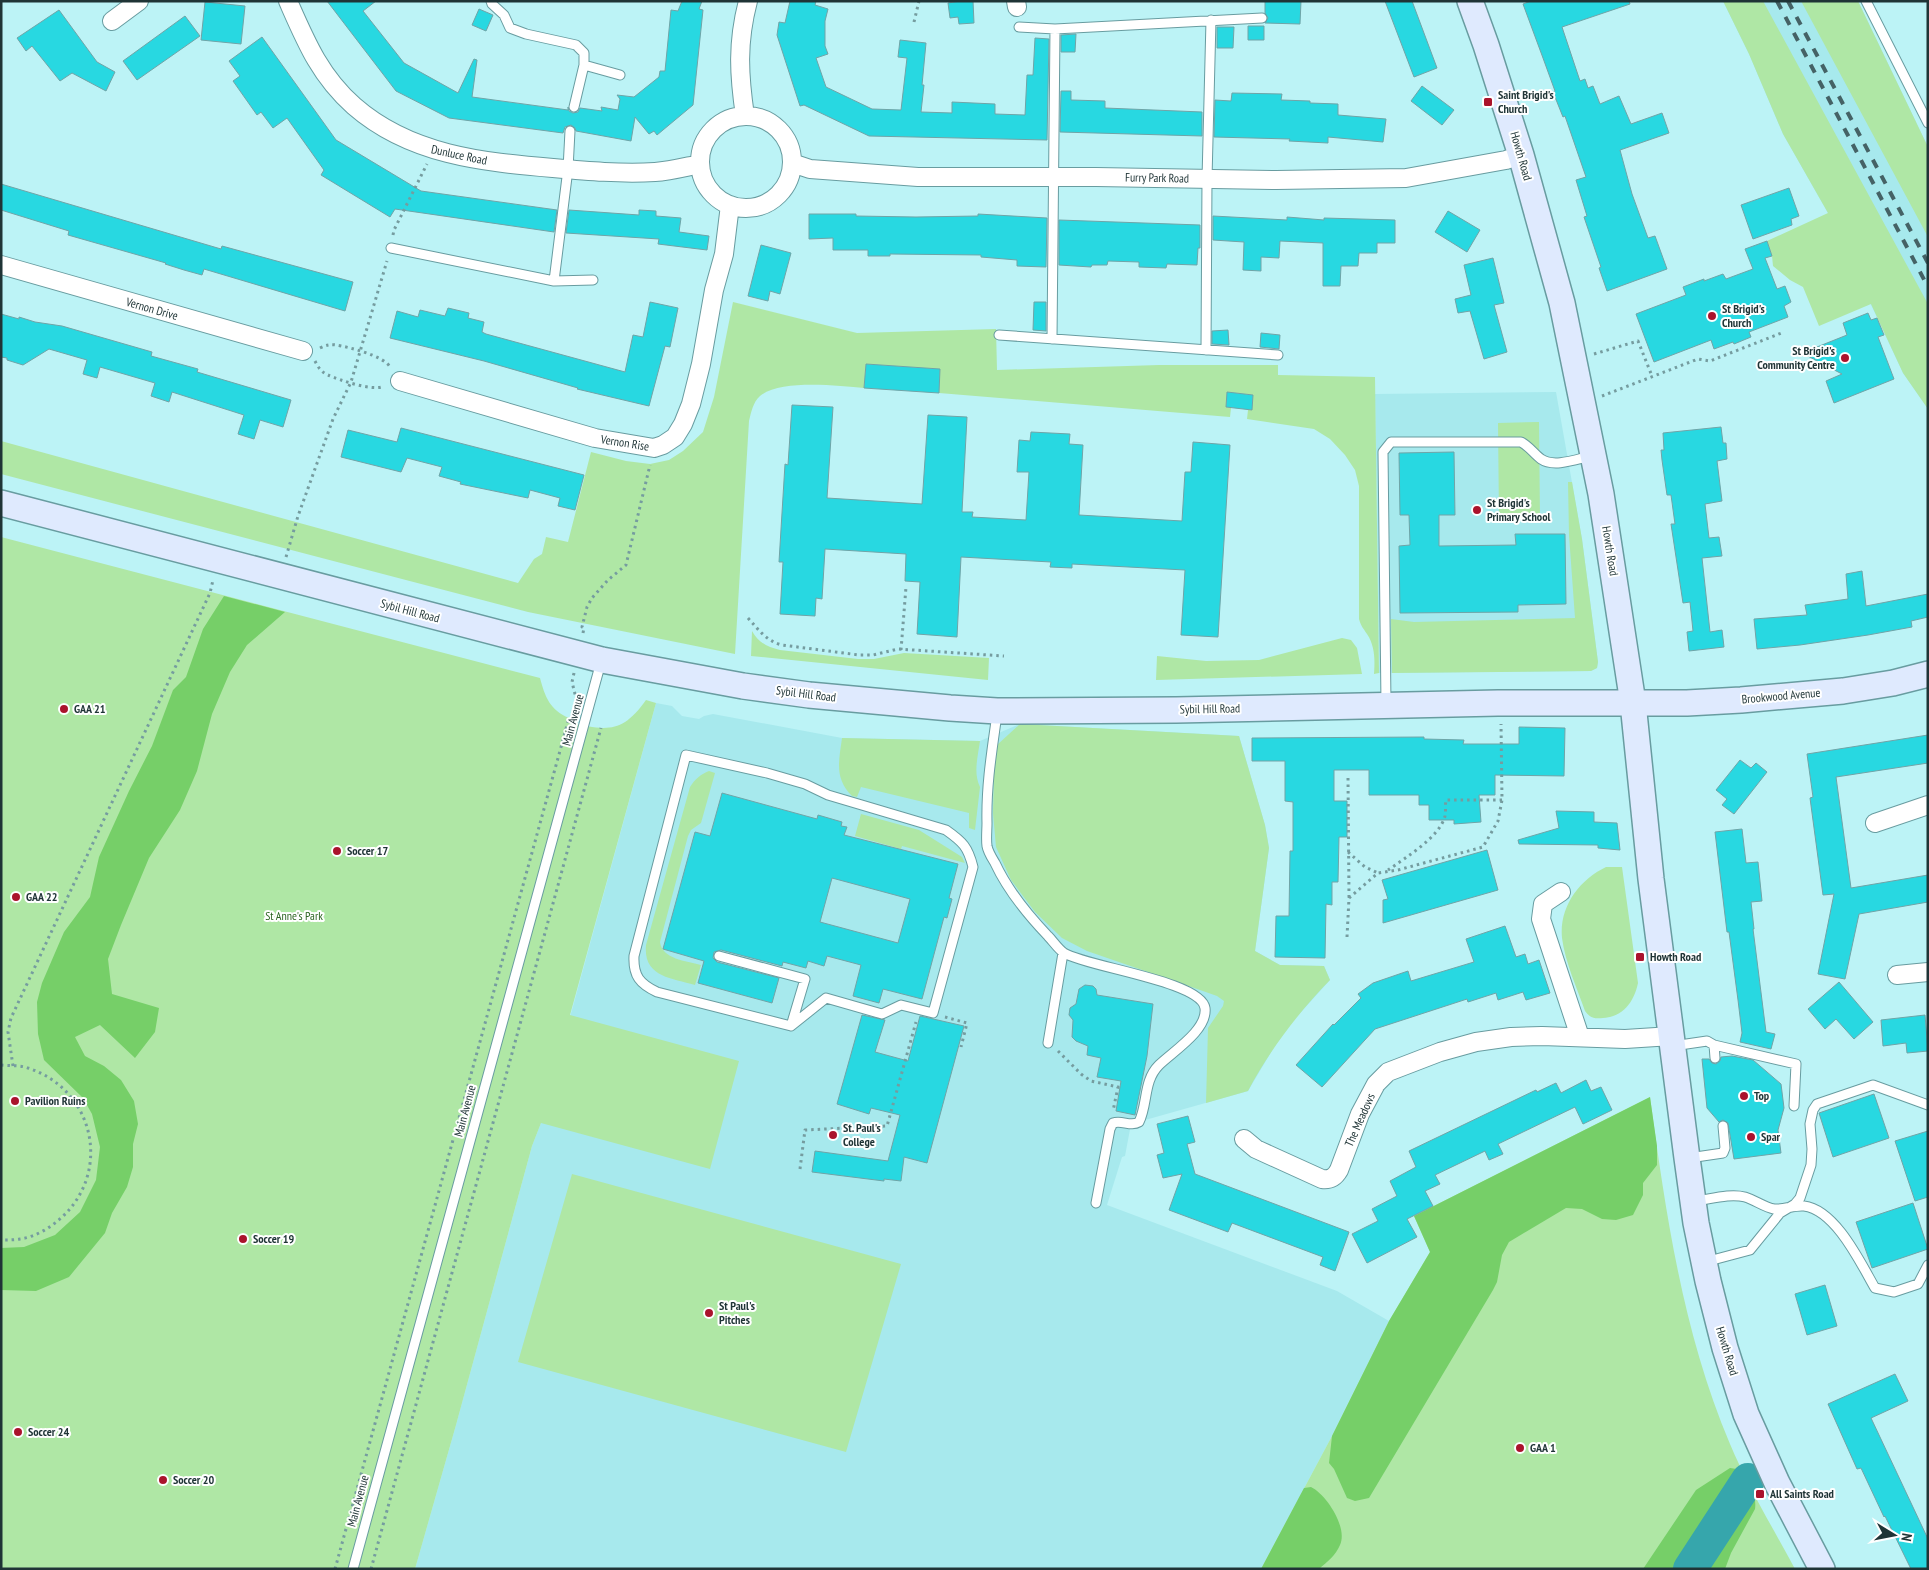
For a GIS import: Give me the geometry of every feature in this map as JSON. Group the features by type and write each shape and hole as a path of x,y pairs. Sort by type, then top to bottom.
{"main road":[{"name":"Howth Road","path":"1470,1 1486,44 1521,155 1562,303 1594,456 1633,703 1652,887 1673,1041 1686,1158 1704,1263 1725,1348 1746,1414 1777,1483 1822,1569"},
{"name":"Sybil Hill Road","path":"1,503 602,660 743,686 809,695 997,711 1500,703 1633,703"},
{"name":"Brookwood Avenue","path":"1633,703 1741,700 1843,691 1928,674"}],"street":[{"path":"112,21 139,1"},
{"name":"Dunluce Road","path":"288,1 312,56 334,86 368,118 410,142 434,150 480,160 568,169 658,172 700,164"},
{"path":"745,116 739,61 742,22 748,1"},
{"path":"745,116 760,118 773,125 783,135 790,148 792,163 790,177 783,190 772,201 759,207 744,208 730,205 718,198 702,176 700,164 703,148 709,136 719,126 731,119 745,116"},
{"name":"Furry Park Road","path":"792,163 810,169 918,177 1276,180 1406,178 1506,160 1521,155"},
{"name":"Vernon Rise","path":"400,381 595,438 654,448 663,445 675,436 683,424 691,404 701,364 714,290 724,254 730,205"},
{"name":"Vernon Drive","path":"1,266 303,351"},
{"path":"1875,823 1928,805"},
{"path":"1560,892 1544,904 1541,918 1580,1037"},
{"path":"1897,975 1928,972"},
{"name":"The Meadows","path":"1244,1140 1256,1149 1322,1179 1328,1179 1335,1177 1339,1170 1360,1114 1376,1084 1388,1072 1440,1052 1476,1042 1511,1037 1580,1037 1673,1041"}],"lane":[{"path":"491,1 504,15 510,28 526,34 576,45 584,53 584,65 574,107"},
{"path":"1866,1 1928,123"},
{"path":"1019,27 1055,29 1262,18"},
{"path":"1206,350 1207,179 1211,20"},
{"path":"1052,339 1055,29"},
{"path":"584,65 620,75"},
{"path":"554,281 568,169 570,131"},
{"path":"390,248 554,281 593,280"},
{"path":"999,336 1278,355"},
{"path":"1386,706 1383,452 1391,442 1521,442 1530,447 1542,460 1552,464 1594,456"},
{"name":"Main Avenue","path":"353,1569 602,660"},
{"path":"997,711 989,764 986,807 987,847 1004,883 1031,918 1063,953 1134,973 1191,993 1203,1001 1206,1010 1203,1022 1184,1044 1158,1066 1150,1078 1140,1122 1135,1124 1113,1123 1096,1203"},
{"path":"686,756 767,773 805,784 828,795 946,830 963,842 969,853 973,867 933,1013 901,1005 882,1014 826,998 791,1026 657,992 644,986 633,969 634,956 686,756"},
{"path":"1048,1043 1063,953"},
{"path":"719,956 805,979 791,1026"},
{"path":"1673,1041 1708,1041 1714,1045 1796,1064 1794,1106"},
{"path":"1714,1045 1715,1058"},
{"path":"1704,1263 1743,1254 1750,1250 1780,1213 1800,1198 1811,1165 1810,1124 1813,1110 1817,1104 1873,1085 1928,1105"},
{"path":"1686,1158 1723,1153 1725,1148 1722,1126"},
{"path":"1693,1202 1723,1197 1739,1197 1771,1208 1806,1206 1828,1218 1852,1247 1875,1288 1894,1292 1918,1284 1928,1264"}],"path":[{"path":"914,22 920,1"},
{"path":"280,576 298,516 333,419 351,382 361,352 394,230 434,150"},
{"path":"1583,403 1698,358 1710,361 1784,332"},
{"path":"1575,361 1638,341 1652,376"},
{"path":"303,351 327,345 336,345 381,358 388,363 400,381"},
{"path":"303,351 327,375 372,388 381,388 394,381 400,381"},
{"path":"581,640 587,607 592,598 608,580 626,565 654,448"},
{"path":"13,1066 8,1032 11,1018 210,593 218,560"},
{"path":"901,650 906,587"},
{"path":"748,618 773,643 782,645 859,655 873,655 901,650 1004,656"},
{"path":"572,685 576,699 582,703"},
{"path":"1349,898 1378,873 1398,870 1483,847 1498,821 1502,800 1500,703"},
{"path":"335,1569 568,718"},
{"path":"371,1569 602,728"},
{"path":"1347,938 1349,898 1348,778"},
{"path":"1386,871 1407,858 1437,830 1445,817 1446,800 1502,800"},
{"path":"1348,852 1365,868 1378,873"},
{"path":"800,1169 805,1130 887,1126 919,1009"},
{"path":"933,1013 968,1023 960,1048"},
{"path":"1048,1043 1090,1081 1118,1087 1113,1112"},
{"path":"1,1065 27,1068 55,1081 76,1103 84,1118 92,1147 88,1178 73,1207 51,1228 22,1239 1,1240"}],"shaded area":[{"path":"1723,1 1858,1 1928,147 1928,409 1903,373 1828,213 1783,134 1749,54"},
{"name":"St Brigid's Primary School","path":"1556,392 1582,539 1598,662 1597,668 1591,671 1379,673 1375,394"},
{"name":"St. Paul's College","path":"656,703 672,706 682,716 699,719 713,714 842,738 980,741 1020,724 1239,736 1265,825 1269,848 1255,951 1280,965 1324,966 1330,980 1293,1021 1274,1047 1248,1091 1131,1124 1125,1156 1122,1157 1107,1205 1337,1291 1389,1321 1332,1436 1261,1569 415,1569 532,1146 541,1123"}],"green space":[{"path":"1723,1 1763,1 1928,304 1928,409 1903,373 1871,304 1819,326 1803,287 1790,280 1773,266 1767,241 1828,213 1783,134 1749,54"},
{"path":"1801,1 1858,1 1928,147 1928,237"},
{"path":"733,302 857,333 996,329 997,370 1159,365 1278,365 1278,375 1375,377 1379,673 1374,674 1373,648 1359,619 1359,486 1355,470 1345,455 1330,439 1314,429 1247,419 1248,410 1252,410 1253,395 1227,392 1226,407 1231,408 1230,417 939,393 940,369 866,364 864,388 795,385 769,391 760,396 756,401 749,421 735,654 528,612 1,474 1,441 518,583 534,559 542,554 546,537 568,542 591,452 626,461 650,464 669,460 683,451 703,432 714,397"},
{"path":"1539,422 1540,519 1499,520 1498,423"},
{"path":"1568,482 1572,482 1582,539 1598,662 1597,668 1591,671 1392,673 1391,619 1414,622 1575,618 1569,535"},
{"name":"St Anne's Park","path":"1,537 540,678 549,702 557,711 569,718 569,722 593,727 612,727 629,719 646,700 656,703 570,1015 739,1061 710,1169 541,1123 532,1146 415,1569 1,1569"},
{"path":"224,596 285,612 247,645 230,672 212,714 197,771 180,810 149,858 108,959 112,994 159,1008 155,1032 135,1058 100,1025 75,1037 85,1056 104,1066 121,1080 134,1101 138,1124 133,1144 133,1167 127,1187 112,1213 105,1233 69,1277 36,1291 1,1290 1,1248 24,1247 55,1235 80,1212 96,1180 100,1147 92,1114 83,1098 44,1060 38,1034 37,1002 42,983 64,932 90,897 99,857 152,746 173,690 186,677 203,629"},
{"path":"752,631 760,641 775,649 858,659 874,659 904,653 989,658 988,680 751,656"},
{"path":"1342,638 1351,640 1357,648 1362,674 1156,680 1157,656 1206,661 1259,660"},
{"path":"1020,724 1239,736 1265,825 1269,848 1255,951 1280,965 1324,966 1330,980 1285,1033 1265,1061 1248,1091 1206,1103 1208,1028 1223,1006 1224,1001 1217,996 1087,951 1062,938 1035,912 1011,880 996,847 993,813 994,772 997,745"},
{"path":"842,738 980,741 976,770 980,787 975,830 969,828 969,813 861,787 857,797 852,796 842,783 840,776 839,762"},
{"path":"709,771 715,773 701,823 691,830 688,836 660,942 662,948 670,956 701,965 695,985 668,978 654,970 646,956 646,945 690,787 698,777"},
{"path":"861,814 919,830 962,857 965,863 902,846 901,849 855,836"},
{"path":"1606,867 1622,867 1638,983 1634,996 1622,1011 1610,1017 1592,1018 1585,1011 1572,975 1562,938 1562,927 1567,905 1579,887 1587,879"},
{"path":"1650,1097 1678,1273 1700,1360 1737,1460 1795,1569 1261,1569 1332,1436 1389,1321 1430,1252 1414,1216"},
{"path":"1650,1097 1657,1146 1657,1165 1643,1183 1643,1195 1633,1215 1616,1220 1602,1219 1582,1209 1566,1208 1509,1242 1502,1255 1497,1282 1493,1290 1369,1498 1355,1501 1347,1498 1334,1469 1329,1463 1332,1436 1389,1321 1430,1252 1414,1216"},
{"name":"St Paul's Pitches","path":"572,1174 901,1264 846,1452 518,1362"},
{"path":"1730,1468 1743,1470 1752,1489 1755,1509 1731,1553 1725,1569 1643,1569 1696,1490"},
{"path":"1311,1487 1329,1504 1339,1521 1342,1538 1338,1549 1319,1569 1261,1569 1304,1488"}],"building":[{"path":"327,1 376,1 363,11 404,63 458,93 474,59 477,60 472,97 568,110 568,107 569,111 573,113 578,112 580,108 602,111 601,107 618,110 620,99 617,95 634,97 659,77 660,71 665,71 671,10 678,11 682,1 702,1 699,9 703,10 693,105 657,135 654,131 649,134 635,117 631,141 576,131 571,125 565,127 563,133 449,118 396,91"},
{"path":"790,1 816,1 815,5 828,9 825,21 825,46 828,54 816,58 826,87 872,109 901,110 907,58 898,57 900,40 926,43 921,112 952,113 952,102 995,104 995,114 1025,115 1027,75 1033,75 1035,38 1049,39 1047,140 869,136 804,105 800,106 777,35 779,22 785,23"},
{"path":"973,1 974,23 959,24 958,17 950,18 948,3"},
{"path":"1265,1 1301,1 1300,24 1265,23 1268,18 1265,13"},
{"path":"1385,1 1412,1 1437,68 1414,77"},
{"path":"1531,1 1629,1 1630,4 1562,27 1580,81 1585,79 1588,88 1593,86 1600,104 1619,96 1631,124 1662,113 1669,133 1620,150 1632,194 1648,238 1655,236 1667,269 1607,291 1584,217 1587,216 1576,180 1586,177 1565,116 1563,117 1553,92 1555,91 1523,4"},
{"path":"205,2 245,6 241,44 201,40"},
{"path":"479,9 493,15 486,31 472,25"},
{"path":"59,10 97,62 115,72 106,91 72,73 60,81 32,46 26,51 17,38"},
{"path":"185,16 200,36 137,80 123,61"},
{"path":"1248,26 1264,26 1264,40 1248,40"},
{"path":"1217,27 1234,27 1233,48 1217,48"},
{"path":"1076,34 1075,52 1061,52 1061,35"},
{"path":"262,37 336,140 421,191 557,210 554,232 395,209 390,217 321,175 324,170 287,118 273,128 261,112 257,115 233,81 240,76 229,61"},
{"path":"1422,86 1454,110 1442,125 1411,101"},
{"path":"1061,91 1071,91 1071,100 1105,101 1105,108 1202,112 1202,136 1060,132"},
{"path":"1232,93 1282,94 1281,100 1338,104 1338,115 1386,119 1383,142 1328,137 1328,143 1289,141 1290,139 1214,137 1215,100 1231,101"},
{"path":"1,184 221,249 222,246 353,282 345,311 204,269 202,275 68,235 69,231 1,210"},
{"path":"1789,188 1799,216 1791,219 1792,225 1753,239 1741,205"},
{"path":"569,210 639,215 639,210 656,211 656,216 681,218 679,232 709,236 707,250 658,244 659,239 566,233"},
{"path":"1448,211 1480,230 1467,252 1435,232"},
{"path":"809,214 916,217 978,216 978,214 1047,218 1046,267 1017,266 1017,260 981,257 981,255 890,254 890,256 868,256 868,250 833,250 833,238 809,239"},
{"path":"1213,216 1287,220 1287,217 1324,220 1324,218 1395,220 1395,243 1377,243 1377,253 1359,253 1358,266 1341,266 1340,286 1323,286 1323,243 1280,241 1279,258 1261,257 1261,271 1243,270 1244,242 1213,240"},
{"path":"1059,220 1200,225 1200,248 1198,248 1197,265 1167,264 1166,268 1139,267 1139,262 1108,261 1107,265 1092,265 1091,267 1059,265"},
{"name":"St Brigid's Church","path":"1767,241 1772,256 1765,258 1777,289 1785,286 1791,302 1784,306 1788,317 1749,332 1751,337 1734,344 1733,342 1714,349 1711,340 1654,362 1636,314 1686,295 1683,287 1723,274 1726,279 1753,269 1745,249"},
{"path":"761,245 791,253 780,294 770,291 768,301 748,296"},
{"path":"1493,258 1504,303 1494,305 1507,352 1484,359 1470,311 1458,313 1455,299 1471,295 1464,265"},
{"path":"650,302 678,308 670,347 665,346 649,406 577,389 484,361 390,338 397,311 418,317 420,310 445,316 448,308 469,313 468,318 484,322 482,332 486,334 625,372 633,335 643,337"},
{"path":"1034,302 1046,302 1046,331 1033,330"},
{"name":"St Brigid's Community Centre","path":"1868,313 1871,320 1877,318 1884,335 1878,337 1894,379 1834,403 1826,381 1842,374 1802,353 1847,335 1843,323"},
{"path":"1,314 62,326 152,352 151,356 198,369 197,372 291,400 283,427 260,420 254,439 238,434 244,415 172,392 169,402 151,396 155,383 100,367 97,378 83,374 87,360 49,349 23,365 7,360 7,358 1,357"},
{"path":"1228,330 1229,345 1212,344 1212,331"},
{"path":"1261,333 1280,335 1279,349 1260,347"},
{"path":"866,364 940,369 939,393 864,388"},
{"path":"1227,392 1253,395 1252,410 1226,407"},
{"path":"792,405 833,407 827,498 922,504 928,415 967,417 962,512 973,512 972,517 1026,520 1029,472 1017,472 1019,440 1030,441 1031,432 1070,434 1069,444 1083,445 1079,515 1182,521 1185,472 1191,472 1193,442 1230,445 1218,637 1181,635 1185,570 1072,564 1072,568 1050,567 1051,562 961,557 957,637 917,634 920,582 905,581 906,554 825,549 822,599 816,598 815,616 780,614 783,562 779,562 785,464 788,465"},
{"path":"1721,427 1723,443 1726,443 1727,459 1717,461 1722,501 1705,504 1709,538 1719,537 1722,556 1702,558 1710,632 1722,630 1724,647 1689,651 1687,632 1693,631 1690,602 1683,603 1671,524 1675,524 1671,495 1667,495 1662,460 1661,450 1664,450 1663,433"},
{"path":"401,428 584,475 575,510 558,506 560,498 530,490 528,498 460,484 461,482 439,476 442,467 407,458 401,472 341,457 348,430 397,442"},
{"path":"1454,452 1455,515 1439,515 1439,546 1516,545 1515,534 1565,534 1566,604 1518,605 1518,612 1400,613 1399,546 1410,545 1409,515 1400,515 1399,453"},
{"path":"1862,571 1866,606 1928,594 1928,617 1911,621 1912,627 1800,645 1757,649 1754,619 1807,615 1805,605 1848,599 1846,574"},
{"path":"1519,727 1565,728 1564,776 1495,775 1495,795 1479,795 1481,822 1454,824 1454,820 1429,820 1429,805 1419,805 1419,795 1369,795 1369,770 1334,770 1334,801 1347,801 1347,837 1339,837 1338,882 1332,882 1332,905 1326,904 1325,958 1275,957 1276,916 1289,916 1290,851 1293,851 1293,802 1285,801 1285,761 1252,761 1252,738 1424,737 1424,739 1464,740 1463,744 1519,744"},
{"path":"1928,735 1928,763 1836,777 1851,888 1928,875 1928,902 1859,914 1845,979 1818,974 1834,894 1823,895 1810,798 1813,797 1807,754"},
{"path":"1740,760 1751,768 1756,763 1767,772 1734,814 1722,805 1727,799 1716,790"},
{"path":"722,793 817,819 818,815 842,822 841,826 847,827 844,835 958,864 949,898 952,899 947,918 944,917 922,999 883,989 879,1003 853,996 861,965 827,956 824,966 808,961 806,968 783,962 782,966 721,950 714,952 713,958 717,962 779,978 772,1003 698,983 704,961 663,949 695,832 710,836","holes":["832,878 910,899 898,943 820,922"]},
{"path":"1556,811 1594,812 1594,822 1617,823 1620,850 1598,848 1598,845 1519,844 1518,840 1559,828"},
{"path":"1742,829 1746,863 1758,862 1762,901 1751,902 1766,1032 1775,1034 1771,1049 1740,1042 1742,1033 1715,832"},
{"path":"1487,850 1498,890 1383,923 1383,900 1388,899 1382,880"},
{"path":"1505,926 1516,957 1525,954 1528,964 1539,960 1550,993 1526,1000 1523,992 1498,1000 1496,993 1468,1002 1467,999 1375,1029 1322,1087 1296,1065 1333,1024 1361,998 1358,994 1373,983 1408,971 1411,981 1474,962 1466,939"},
{"path":"1839,982 1873,1022 1854,1039 1836,1019 1825,1029 1808,1009"},
{"path":"1085,985 1093,986 1096,989 1097,995 1153,1004 1147,1056 1135,1115 1116,1111 1121,1081 1097,1077 1101,1058 1087,1055 1088,1046 1076,1041 1072,1037 1073,1020 1069,1015 1070,1008 1076,1004 1079,989"},
{"path":"862,1015 885,1020 875,1052 908,1061 920,1016 964,1026 927,1163 904,1157 901,1181 884,1179 884,1181 812,1172 815,1151 888,1161 900,1115 871,1108 869,1114 837,1104"},
{"path":"1925,1015 1928,1051 1907,1053 1906,1043 1883,1046 1881,1020"},
{"name":"Top","path":"1732,1056 1753,1060 1781,1084 1784,1108 1778,1130 1781,1153 1734,1159 1728,1123 1723,1120 1719,1122 1707,1108 1702,1059 1709,1059 1712,1063 1716,1064 1720,1061 1721,1057"},
{"path":"1586,1080 1591,1091 1601,1087 1612,1110 1583,1124 1575,1107 1498,1144 1503,1154 1489,1160 1485,1151 1435,1175 1440,1184 1425,1191 1433,1206 1407,1219 1417,1237 1367,1263 1352,1234 1378,1221 1372,1209 1397,1196 1390,1181 1416,1167 1409,1151 1536,1090 1537,1092 1556,1083 1561,1093"},
{"path":"1874,1094 1889,1138 1833,1157 1819,1113"},
{"path":"1188,1116 1195,1142 1187,1144 1195,1174 1349,1232 1335,1271 1320,1265 1323,1257 1232,1223 1228,1232 1169,1210 1182,1174 1163,1178 1157,1155 1164,1153 1157,1124"},
{"path":"1928,1131 1928,1197 1915,1201 1895,1141"},
{"path":"1913,1203 1928,1249 1872,1268 1856,1222"},
{"path":"1825,1285 1837,1326 1807,1335 1795,1294"},
{"path":"1895,1374 1908,1401 1871,1418 1928,1539 1928,1569 1911,1569 1861,1468 1857,1469 1828,1404"}],"waterway":[{"path":"1690,1569 1748,1480"}],"railway":[{"path":"1777,1 1928,287"},
{"path":"1788,1 1928,263"}],"place":[{"name":"Saint Brigid's Church","path":"1488,102"},
{"name":"St Brigid's Church","path":"1712,316"},
{"name":"St Brigid's Community Centre","path":"1845,358"},
{"name":"St Brigid's Primary School","path":"1477,510"},
{"name":"GAA 21","path":"64,709"},
{"name":"Soccer 17","path":"337,851"},
{"name":"GAA 22","path":"16,897"},
{"name":"Howth Road","path":"1640,957"},
{"name":"Top","path":"1744,1096"},
{"name":"Pavilion Ruins","path":"15,1101"},
{"name":"St. Paul's College","path":"833,1135"},
{"name":"Spar","path":"1751,1137"},
{"name":"Soccer 19","path":"243,1239"},
{"name":"St Paul's Pitches","path":"709,1313"},
{"name":"Soccer 24","path":"18,1432"},
{"name":"GAA 1","path":"1520,1448"},
{"name":"Soccer 20","path":"163,1480"},
{"name":"All Saints Road","path":"1760,1494"}]}
